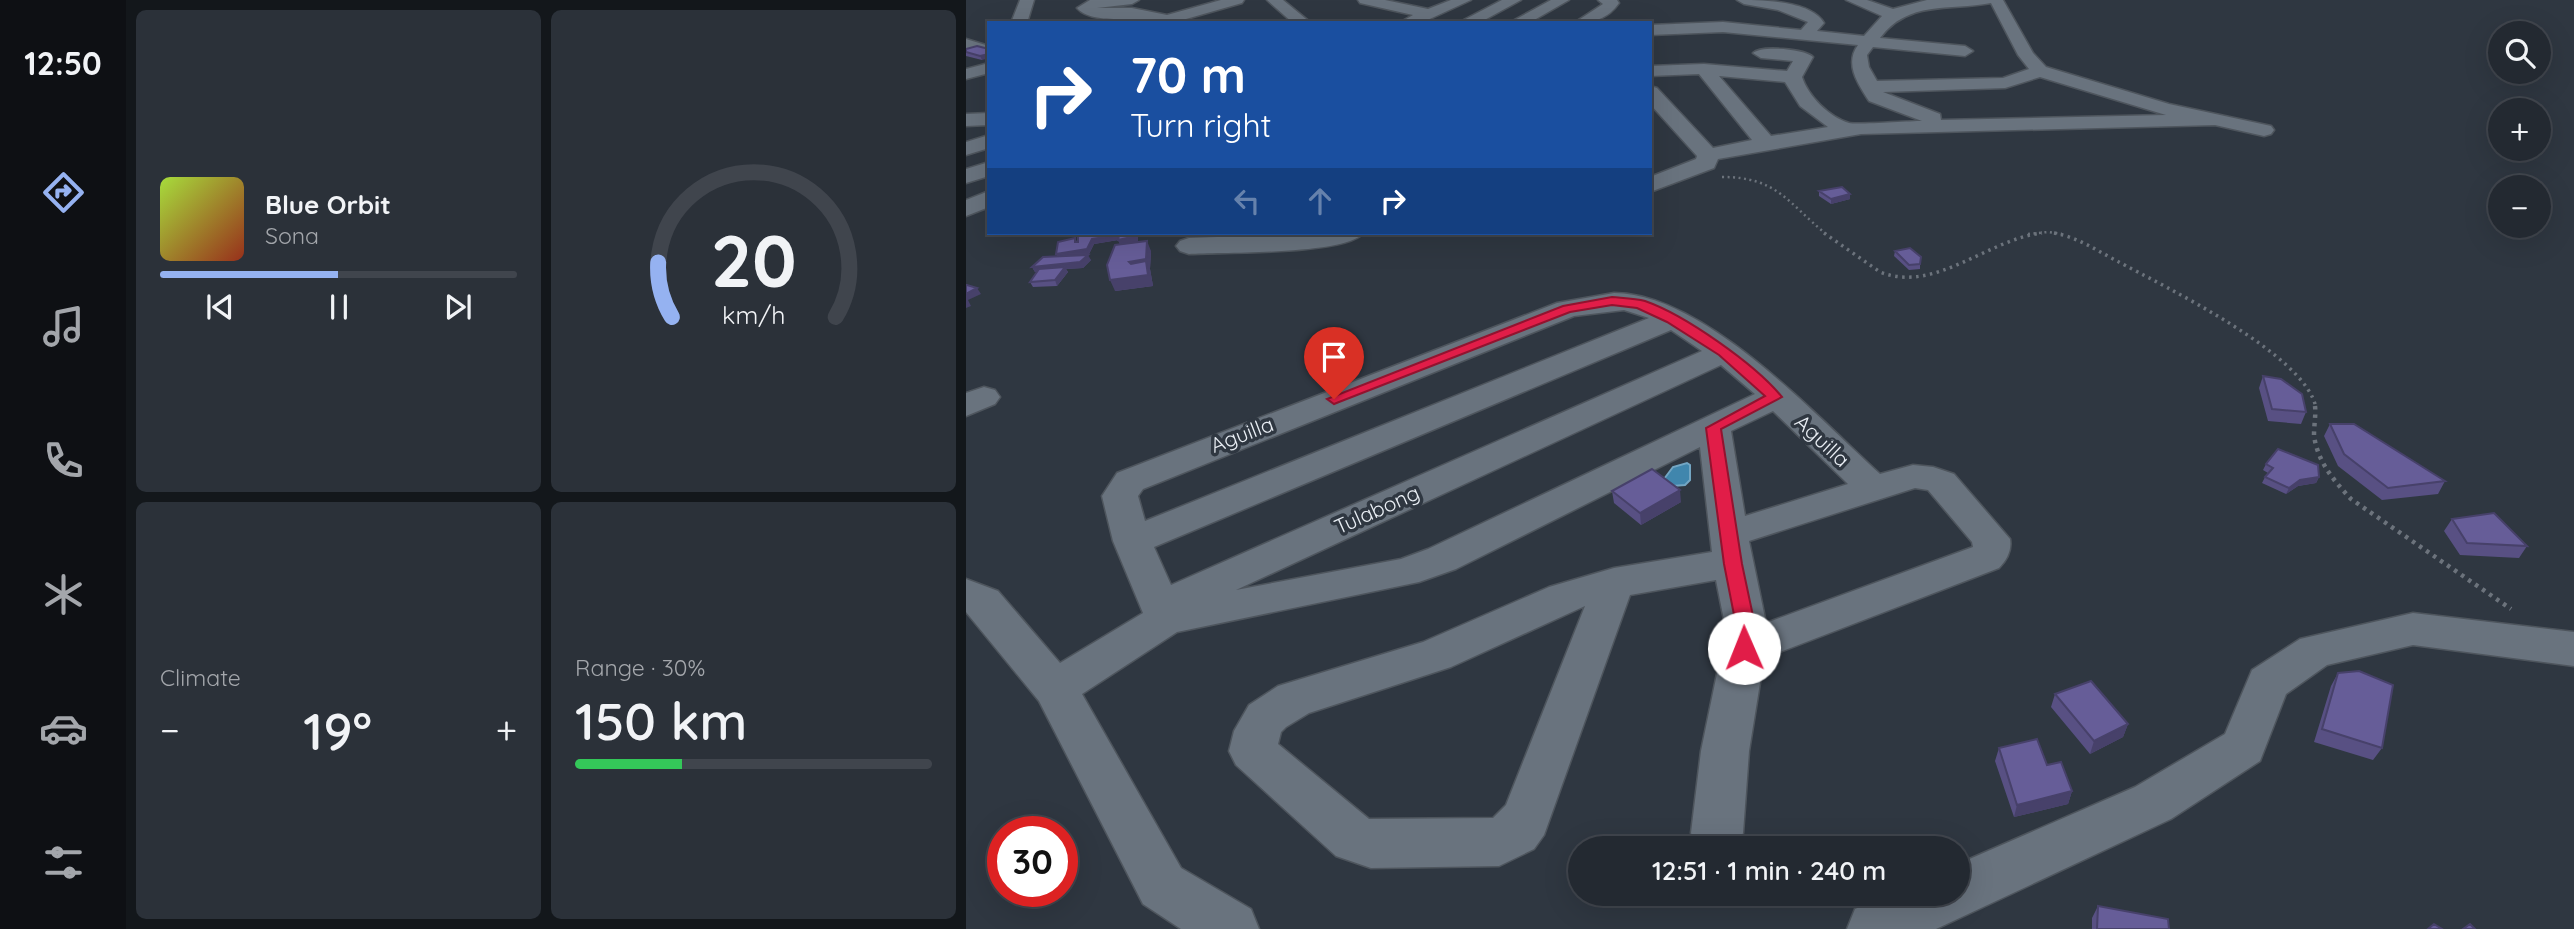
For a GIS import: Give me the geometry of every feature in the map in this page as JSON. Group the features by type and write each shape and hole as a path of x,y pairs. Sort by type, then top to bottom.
{"street":[{"path":"1020,21 1027,0"},
{"path":"1132,0 1098,2 1084,8 1090,12 1132,13 1167,19 1207,15 1237,0"},
{"path":"1274,0 1300,21"},
{"path":"1366,0 1429,14"},
{"path":"1413,21 1464,0"},
{"path":"1470,21 1514,0"},
{"path":"1521,21 1562,0"},
{"path":"1585,21 1609,7 1612,3 1605,0"},
{"path":"1853,0 1895,15"},
{"path":"1956,126 1876,97 1858,61 1887,19 1895,15 1928,2 1987,0"},
{"path":"1996,0 2026,55 2040,72 2165,109 2264,130"},
{"path":"1169,1 1207,15"},
{"path":"1748,3 1781,6 1814,19"},
{"path":"1748,3 1814,19"},
{"path":"1652,22 1664,14 1692,12"},
{"path":"1992,94 1965,51 1957,20 2006,15"},
{"path":"1779,55 1805,35 1816,23 1814,19"},
{"path":"1652,30 1723,27 1869,42 1992,94 2057,114 2113,122 2213,120"},
{"path":"966,44 987,50"},
{"path":"1739,51 1804,57 1793,77 1798,93 1846,130"},
{"path":"1870,87 1965,51"},
{"path":"966,74 987,69"},
{"path":"1652,71 1704,69 1793,77"},
{"path":"1704,69 1766,143"},
{"path":"1992,94 2040,72"},
{"path":"966,83 987,83"},
{"path":"1652,94 1708,156"},
{"path":"1992,94 2033,97"},
{"path":"1708,156 1846,130 1956,126 2057,114"},
{"path":"966,120 987,119"},
{"path":"1892,127 1903,147"},
{"path":"1660,182 1706,163 1708,156"},
{"path":"966,176 987,170"},
{"path":"966,209 987,199"},
{"path":"1189,246 1323,241 1344,235"},
{"name":"Aguilla","path":"1163,614 1132,541 1120,496 1130,481 1567,309 1612,301 1640,304 1672,319 1724,352 1873,488"},
{"path":"1132,541 1672,319"},
{"name":"Tulabong","path":"1055,688 1163,614 1724,352"},
{"path":"1163,614 1425,566 1774,397"},
{"path":"1714,428 1747,630 1725,751 1717,833"},
{"path":"1614,583 1526,819 1516,832 1499,842 1389,845 1354,839 1253,751 1257,726 1274,709 1294,699 1436,655 1563,598 1614,583 1732,549 1873,488 1913,476 1933,478 1941,482 1992,539 1991,553 1986,558 1744,648"},
{"path":"966,594 983,602 1055,688 1162,886 1231,929"},
{"path":"1970,886 2153,803 2243,747 2268,683 2315,651 2413,629 2570,648"},
{"path":"1875,929 1926,906"}],"path":[{"path":"1660,182 1739,177 1763,181 1857,256 1879,272 1892,276 1922,276 2027,235 2050,232 2076,240 2187,297 2236,327 2275,356 2306,385 2318,411 2314,430 2319,456 2332,479 2351,499 2570,648"}],"water":[{"path":"1687,463 1690,465 1690,480 1685,485 1672,486 1664,479 1673,467"}],"building":[{"path":"977,46 987,48 987,54 980,56 966,52 966,49"},
{"path":"1842,187 1850,194 1831,199 1819,191"},
{"path":"1078,235 1119,235 1092,239 1087,249 1056,254 1058,242 1075,238 1075,242 1078,242"},
{"path":"1119,235 1136,235 1136,236 1118,240"},
{"path":"1147,241 1146,259 1129,262 1131,264 1146,261 1148,275 1110,280 1107,265 1115,245"},
{"path":"1910,248 1921,257 1920,264 1909,265 1895,251"},
{"path":"1088,255 1080,262 1032,267 1043,257"},
{"path":"1065,267 1055,280 1030,282 1039,269"},
{"path":"967,285 977,288 966,294"},
{"path":"2263,376 2281,379 2302,394 2306,412 2272,409"},
{"path":"2330,424 2354,424 2445,481 2388,488 2344,454"},
{"path":"2278,449 2318,465 2319,477 2300,480 2289,488 2265,477 2273,468 2266,464"},
{"path":"1652,469 1680,490 1640,513 1612,491"},
{"path":"2494,513 2527,546 2467,543 2452,519"},
{"path":"2359,671 2393,685 2382,748 2322,729 2338,673"},
{"path":"2091,681 2128,724 2094,741 2055,694"},
{"path":"2037,739 2047,765 2061,762 2072,791 2017,805 1999,748"},
{"path":"2098,906 2168,919 2169,929 2097,929"},
{"path":"2434,924 2442,929 2428,929"}],"route":[{"path":"1334,399 1567,309 1612,301 1640,304 1672,319 1724,352 1774,397 1714,428 1733,564 1747,630 1744,648"}]}
